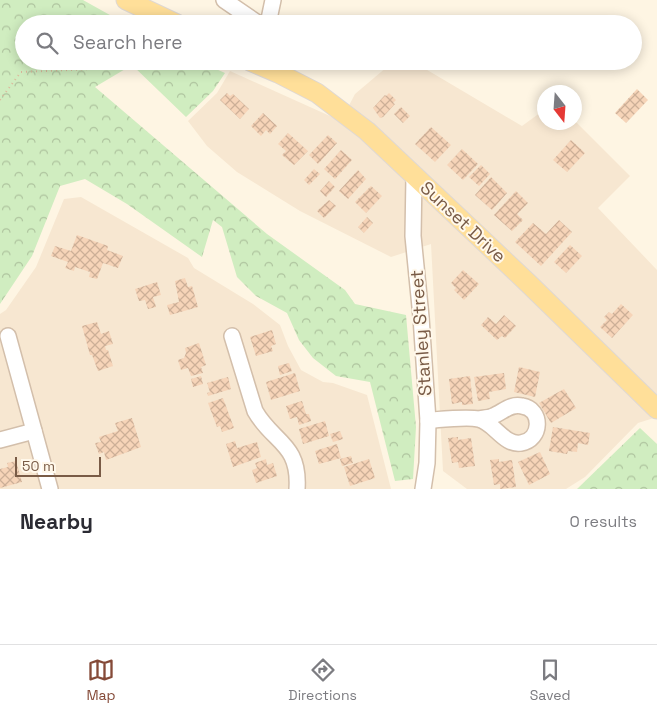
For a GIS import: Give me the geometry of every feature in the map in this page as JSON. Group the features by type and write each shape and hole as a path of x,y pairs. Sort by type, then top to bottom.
{"main road":[{"path":"126,0 158,15"},
{"name":"Sunset Drive","path":"271,70 317,93 367,131 529,284 657,409"}],"street":[{"path":"224,0 246,15"},
{"path":"270,15 273,0"},
{"name":"Stanley Street","path":"414,176 412,236 422,317 428,421 427,464 423,489"},
{"path":"8,336 50,489"},
{"path":"232,336 254,411 288,450 296,470 297,489"},
{"path":"428,421 478,419"},
{"path":"0,440 34,431"}],"path":[{"path":"0,100 21,72 68,70"}],"shaded area":[{"path":"383,70 427,70 522,126 537,115 537,130 582,130 582,128 630,176 598,208 657,270 657,417 638,423 585,477 566,489 467,489 443,471 431,244 391,257 300,211 237,172 207,146 188,121 217,93 230,71 341,121 355,94"},
{"path":"81,197 188,258 194,268 253,304 280,325 288,346 301,370 323,382 333,383 367,395 391,489 0,489 0,314 6,310 36,267 64,199"}],"green space":[{"path":"0,0 83,0 110,15 15,15 15,70 124,70 95,87 267,234 345,290 355,304 406,315 416,427 413,479 395,481 370,382 336,376 313,358 299,340 287,313 256,296 237,277 222,227 213,220 202,257 127,204 85,179 60,186 32,256 0,304"},
{"path":"137,70 218,70 225,73 213,91 186,117"},
{"path":"640,428 657,444 657,489 577,489"}],"building":[{"path":"637,89 648,100 626,123 615,113"},
{"path":"227,93 230,96 233,94 249,109 240,119 220,100"},
{"path":"389,93 396,100 393,103 395,104 380,118 373,108"},
{"path":"401,107 410,116 403,123 394,114"},
{"path":"263,113 277,126 270,134 266,130 261,136 251,126"},
{"path":"431,127 451,145 435,162 415,144"},
{"path":"288,133 308,151 294,165 282,155 286,151 278,144"},
{"path":"328,135 337,143 318,164 309,155"},
{"path":"571,140 585,153 567,172 553,160"},
{"path":"462,149 478,164 463,180 447,165"},
{"path":"341,150 352,160 335,179 324,169"},
{"path":"481,165 490,174 479,186 469,177"},
{"path":"314,169 320,174 309,185 304,180"},
{"path":"358,170 366,179 348,199 339,191"},
{"path":"491,177 507,193 492,210 475,195"},
{"path":"329,181 335,187 326,197 320,191"},
{"path":"371,186 382,196 366,213 355,202"},
{"path":"516,191 528,203 517,214 523,220 512,231 494,215"},
{"path":"329,200 336,206 324,218 317,211"},
{"path":"367,217 373,223 364,233 358,227"},
{"path":"559,220 572,232 541,266 515,242 533,223 546,234"},
{"path":"77,235 108,246 107,250 123,256 118,268 103,263 97,279 89,277 90,272 75,267 74,271 65,268 68,262 51,256 55,246 71,251"},
{"path":"570,245 582,256 566,273 554,262"},
{"path":"463,270 479,284 464,300 454,290 456,288 451,283"},
{"path":"185,278 188,287 192,286 198,307 170,315 167,305 179,302 175,281"},
{"path":"157,282 161,295 153,297 156,307 148,309 145,300 139,301 135,289"},
{"path":"621,304 633,315 612,338 600,327 607,320 604,317 609,312 612,314"},
{"path":"504,315 516,326 505,338 502,336 497,340 481,325 488,317 496,324"},
{"path":"97,322 101,334 109,331 113,344 105,346 113,366 98,371 92,355 90,355 82,326"},
{"path":"272,330 276,344 271,346 273,351 256,356 250,337"},
{"path":"199,343 206,365 201,367 203,373 191,376 188,368 181,370 178,360 184,358 185,348"},
{"path":"289,363 292,371 280,375 278,366"},
{"path":"519,367 540,372 535,397 514,392"},
{"path":"295,373 300,391 271,400 266,382"},
{"path":"504,373 506,389 489,392 490,399 478,401 474,377"},
{"path":"201,376 203,384 193,387 191,379"},
{"path":"470,376 473,404 462,405 462,402 452,404 449,379"},
{"path":"228,377 231,389 208,396 207,393 210,392 207,383"},
{"path":"564,389 576,408 551,423 539,403"},
{"path":"223,398 234,428 222,432 220,426 217,427 208,403"},
{"path":"302,401 306,414 309,414 311,421 299,425 297,417 290,419 286,406"},
{"path":"132,418 141,447 106,460 104,452 99,454 95,443 101,442 99,437 118,431 115,423"},
{"path":"325,421 329,436 303,444 299,429"},
{"path":"553,427 590,433 588,445 578,443 577,452 568,451 567,454 549,451"},
{"path":"340,431 343,439 333,442 330,434"},
{"path":"458,437 458,440 471,438 475,466 459,468 458,462 452,463 448,438"},
{"path":"235,441 237,448 257,442 261,457 233,467 226,444"},
{"path":"337,444 341,458 319,464 315,451"},
{"path":"540,452 550,474 529,485 518,462"},
{"path":"351,456 353,463 342,466 340,459"},
{"path":"266,459 267,465 273,463 277,476 256,483 252,470 257,468 255,463"},
{"path":"369,459 375,478 350,486 344,467"},
{"path":"499,459 499,462 512,460 516,487 500,489 500,484 494,485 490,460"},
{"path":"16,461 22,482 0,488 0,469 8,467 7,463"}]}
